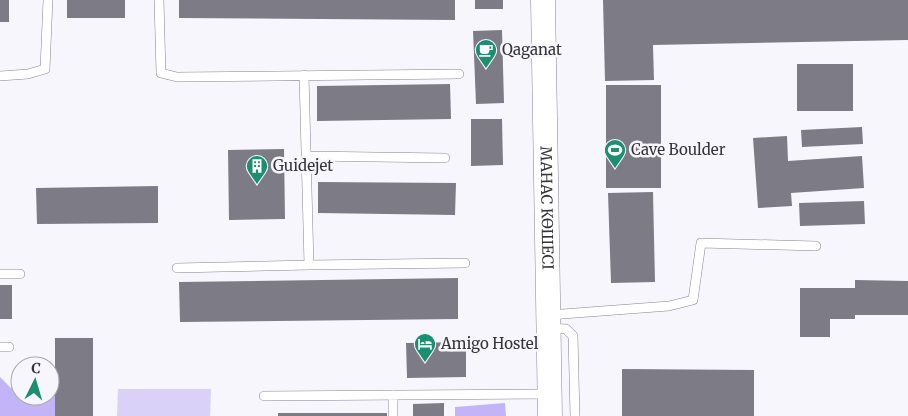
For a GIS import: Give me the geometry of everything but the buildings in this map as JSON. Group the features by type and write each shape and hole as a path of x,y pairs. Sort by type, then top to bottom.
{"street":[{"name":"МАНАС КӨШЕСІ","path":"543,0 550,405"}],"lane":[{"path":"0,76 28,74 45,69 48,0"},
{"path":"159,0 160,73 176,77 459,74"},
{"path":"304,75 309,265"},
{"path":"306,156 446,158"},
{"path":"549,322 668,306 693,300 702,243 816,246"},
{"path":"177,268 465,263"},
{"path":"0,274 20,274"},
{"path":"549,322 566,329 573,336 575,416"},
{"path":"264,396 393,395 550,405"},
{"path":"393,395 393,416"}],"shaded area":[{"path":"0,377 10,387 10,406 55,406 55,416 0,416"},
{"path":"118,389 211,389 210,416 117,416"},
{"path":"505,403 506,416 455,416 455,407"}],"place":[{"name":"Qaganat","path":"486,69"},
{"name":"Cave Boulder","path":"615,169"},
{"name":"Guidejet","path":"257,185"},
{"name":"Amigo Hostel","path":"425,363"}]}
